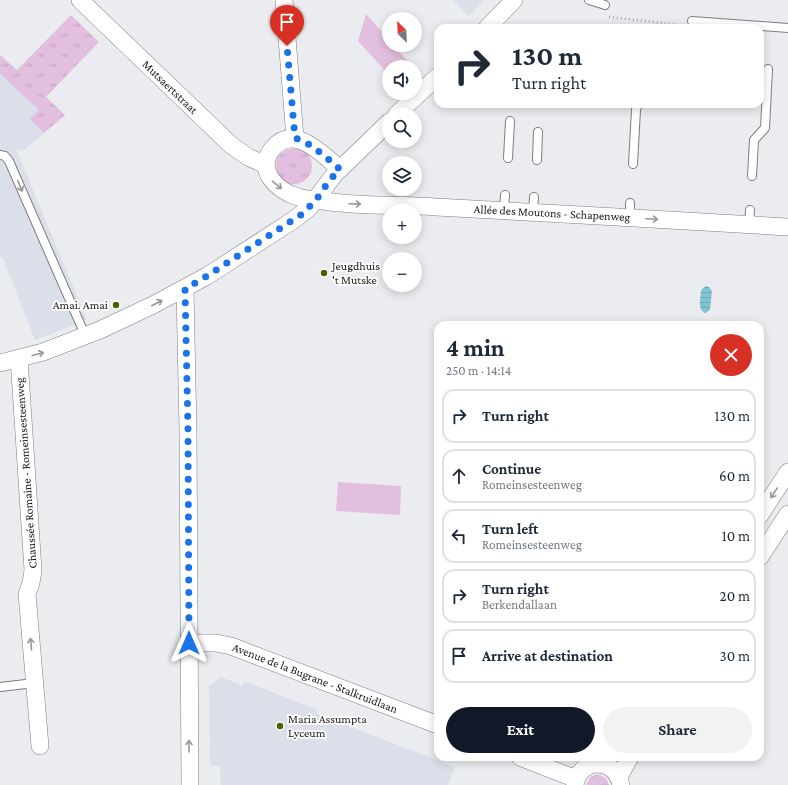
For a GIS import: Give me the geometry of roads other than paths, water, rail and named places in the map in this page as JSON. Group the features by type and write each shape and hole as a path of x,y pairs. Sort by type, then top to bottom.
{"street":[{"name":"Mutsaertstraat","path":"80,0 231,145 248,157 266,165"},
{"path":"284,0 295,138"},
{"path":"491,24 514,0"},
{"path":"404,108 434,80"},
{"path":"0,363 43,352 85,336 153,305 207,276 295,219 316,200 329,181 340,169 382,129"},
{"path":"316,200 300,198 288,193 272,182 266,165 272,148 286,139 295,138 303,140 340,169"},
{"name":"Allée des Moutons - Schapenweg","path":"316,200 352,204 402,205 504,203 534,204 749,217 788,227"},
{"path":"185,289 188,430 190,785"},
{"name":"Chaussée Romaine - Romeinsesteenweg","path":"19,358 33,570 31,583 27,594 40,746"},
{"path":"764,509 788,472"},
{"path":"764,551 788,514"},
{"name":"Avenue de la Bugrane - Stalkruidlaan","path":"189,643 216,643 231,646 434,723"},
{"path":"529,761 576,782 580,772 598,761"},
{"path":"601,761 612,769 620,781"},
{"path":"620,781 628,761"}],"lane":[{"path":"589,0 605,5"},
{"path":"692,21 733,24"},
{"path":"764,26 788,28"},
{"path":"752,176 754,140 765,128 768,69"},
{"path":"632,164 637,108"},
{"path":"508,158 510,121"},
{"path":"537,160 538,132"},
{"path":"0,155 5,156 9,160 85,336"},
{"path":"0,687 34,683"}],"water":[{"path":"706,286 712,291 710,310 705,313 701,309 700,303 701,290"}],"place":[{"name":"Jeugdhuis 't Mutske","path":"324,273"},
{"name":"Amai. Amai","path":"116,305"},
{"name":"Maria Assumpta Lyceum","path":"280,726"}]}
